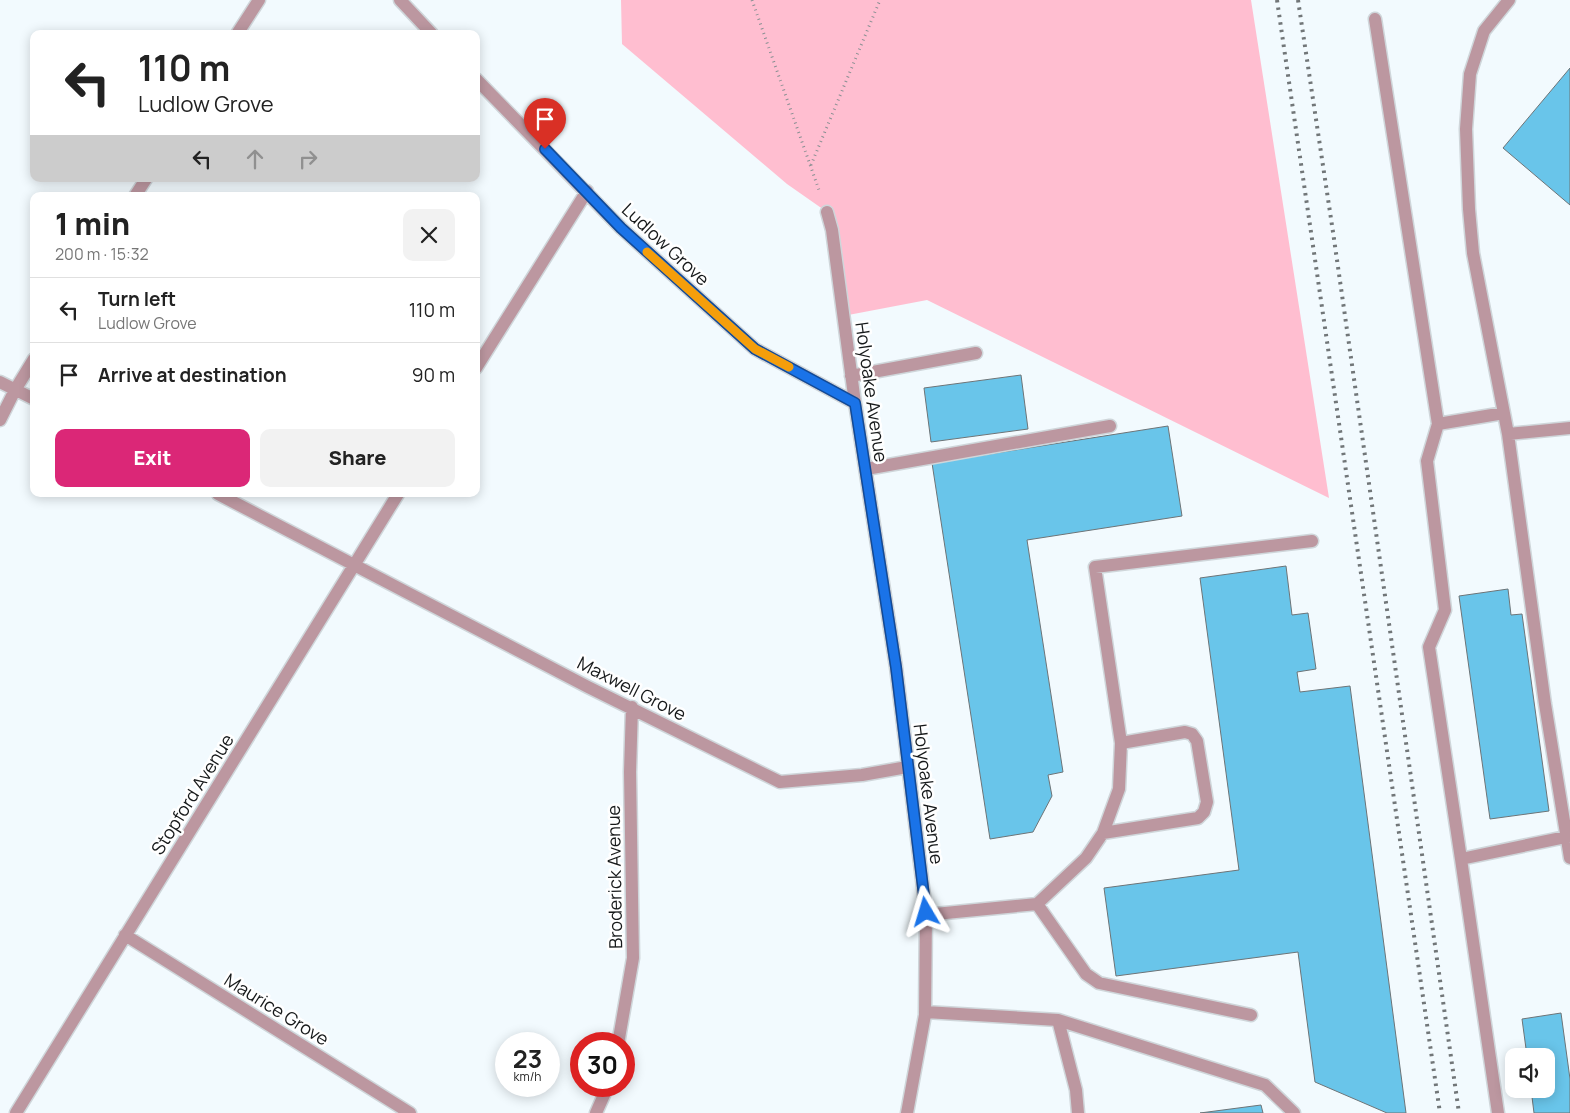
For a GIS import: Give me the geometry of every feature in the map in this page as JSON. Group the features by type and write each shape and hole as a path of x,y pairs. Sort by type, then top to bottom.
{"street":[{"path":"240,30 259,0"},
{"path":"400,0 428,30"},
{"path":"1509,0 1484,31 1470,74 1466,129 1469,209 1473,253 1508,434 1544,704 1568,836 1570,858"},
{"path":"1375,19 1438,424 1427,460 1445,610 1429,647 1498,1113"},
{"name":"Ludlow Grove","path":"480,83 621,228 755,349 855,403"},
{"path":"480,362 587,191"},
{"name":"Holyoake Avenue","path":"827,212 832,230 851,376 896,667 926,915 925,1012 907,1113"},
{"path":"851,376 976,354"},
{"path":"0,420 15,390 30,366"},
{"path":"0,382 30,398"},
{"path":"1438,424 1504,414"},
{"path":"866,469 1110,426"},
{"path":"1508,434 1570,428"},
{"name":"Maxwell Grove","path":"224,497 588,686 780,782 862,775 907,767"},
{"name":"Stopford Avenue","path":"16,1113 396,497"},
{"path":"926,915 1037,904 1086,858 1103,833 1119,789 1122,743 1095,567 1312,541"},
{"name":"Broderick Avenue","path":"620,1032 633,958 630,772 632,707"},
{"path":"1103,833 1198,818 1204,812 1207,802 1197,741 1192,734 1185,732 1122,743"},
{"path":"1461,859 1568,836"},
{"path":"1037,904 1086,974 1099,983 1251,1015"},
{"name":"Maurice Grove","path":"125,935 410,1113"},
{"path":"925,1012 1058,1020 1265,1085 1294,1113"},
{"path":"1058,1020 1076,1090 1078,1113"},
{"path":"596,1113 603,1097"}],"path":[{"path":"752,0 827,212"},
{"path":"811,166 880,0"}],"shaded area":[{"path":"621,0 1251,0 1329,498 927,300 843,316 827,212 787,184 622,44"}],"building":[{"path":"1570,68 1570,205 1503,148"},
{"path":"1021,375 1028,429 931,442 924,388"},
{"path":"1168,426 1182,516 1027,540 1063,772 1048,775 1052,796 1033,832 990,839 932,463"},
{"path":"1286,566 1292,615 1308,613 1316,669 1297,672 1300,692 1350,686 1406,1113 1387,1113 1315,1082 1298,952 1116,976 1104,888 1239,870 1200,578"},
{"path":"1508,589 1511,615 1522,614 1549,811 1490,819 1459,596"},
{"path":"1561,1013 1570,1079 1570,1113 1534,1113 1532,1098 1555,1098 1555,1048 1526,1048 1522,1019"},
{"path":"1261,1105 1263,1113 1200,1113"}],"railway":[{"path":"1277,0 1440,1113"},
{"path":"1298,0 1459,1113"}],"slow traffic":[{"path":"647,252 755,349 789,367"}],"route":[{"path":"545,149 621,228 755,349 855,403 896,667 926,912"}]}
